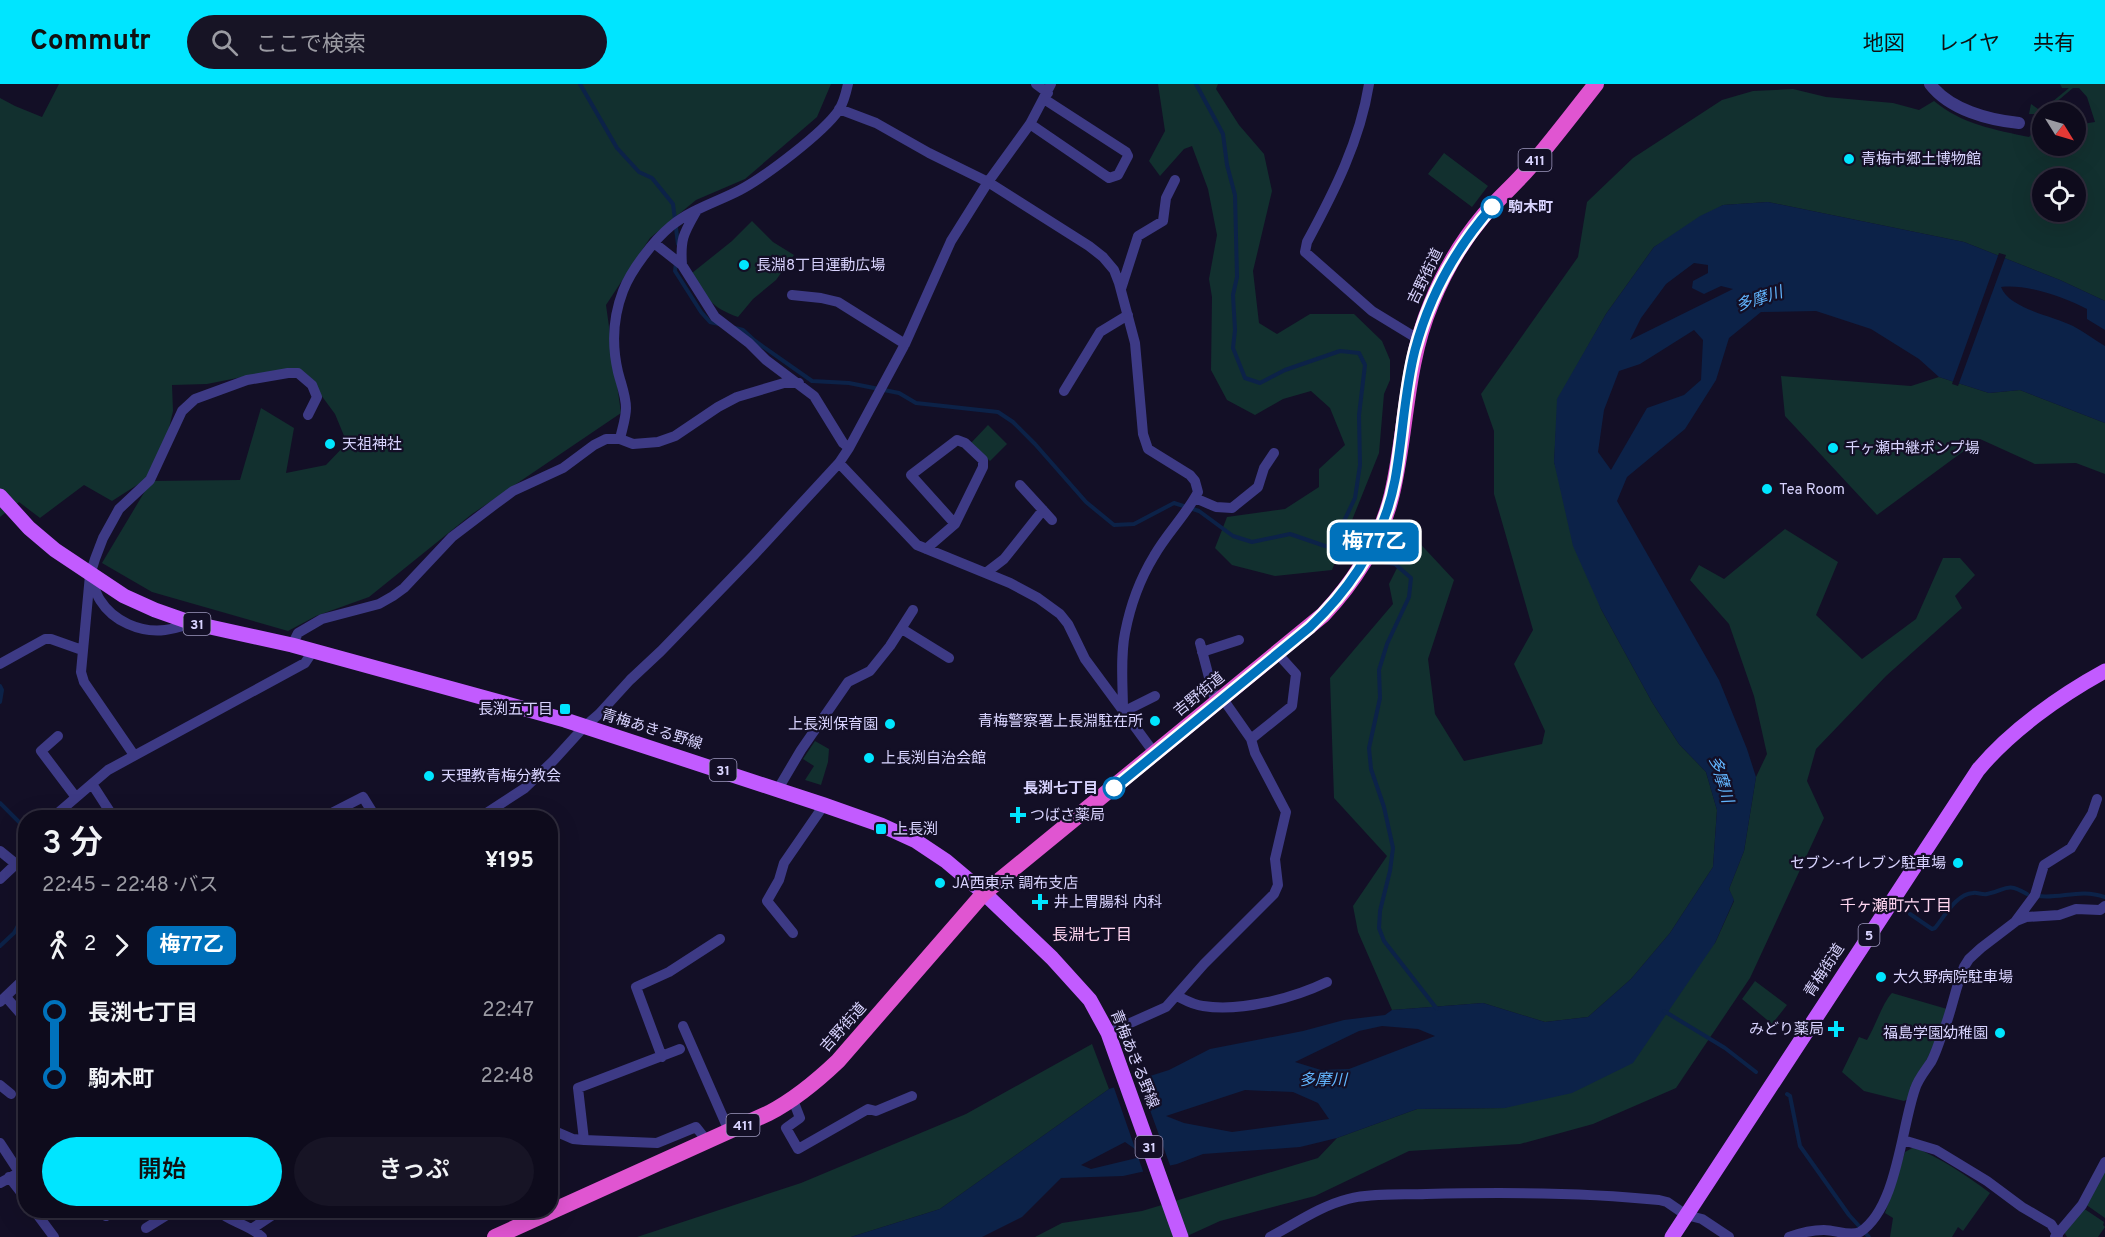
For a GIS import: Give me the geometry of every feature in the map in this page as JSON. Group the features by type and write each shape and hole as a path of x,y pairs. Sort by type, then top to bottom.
{"highway":[{"name":"吉野街道","path":"558,1208 793,1100 838,1061 984,893 1323,615 1357,573 1378,535 1387,511 1395,479 1410,375 1418,339 1438,287 1470,234 1533,163 1596,84"},
{"name":"吉野街道","path":"495,1237 537,1218"}],"main road":[{"name":"青梅あきる野線","path":"0,496 29,528 55,550 124,596 155,610 192,623 292,645 542,714 778,789 879,824 916,841 984,893 1074,981 1090,1000 1108,1033 1181,1237"},
{"name":"青梅街道","path":"1672,1237 1978,770 2001,744 2024,725 2105,671"}],"street":[{"path":"620,439 626,405 615,350 617,314 628,281 654,243 672,225 697,210 739,191 812,137 839,109 848,84"},
{"path":"1030,124 1109,178 1119,175 1128,156 1126,152 1036,84"},
{"path":"1369,84 1362,117 1345,167 1330,200 1306,242 1305,252 1372,311 1418,339"},
{"path":"1930,84 1944,98 1981,116 2019,123"},
{"path":"491,810 525,788 553,761 839,463 905,344 951,241 988,182 1030,124 1048,92"},
{"path":"839,109 876,123 929,153 988,182 1103,257 1114,270 1135,344 1143,434 1148,449 1190,475 1195,481 1198,492 1154,556 1141,581 1124,635 1123,711"},
{"path":"1120,289 1137,236 1163,221 1166,198 1175,180"},
{"path":"681,265 681,246 686,229 697,210"},
{"path":"654,243 681,265 716,318 814,396 843,443 849,448"},
{"path":"792,295 838,302 905,344"},
{"path":"1064,391 1100,332 1128,315"},
{"path":"134,754 84,682 81,672 90,575 103,538 119,510 150,480 182,411 195,399 247,380 298,373 312,385 317,397 308,415"},
{"path":"292,645 298,633 314,622 379,604 393,596 404,588 452,537 513,491 550,475 606,439 620,439 633,444 658,442 675,436 737,397 784,383 799,383"},
{"path":"926,549 955,524 983,467 983,460 965,443 957,441 911,475 955,524"},
{"path":"1192,502 1232,508 1258,487 1264,468 1274,453"},
{"path":"839,463 917,545 987,572 1038,598 1060,614 1068,624 1085,659 1155,754"},
{"path":"1020,485 1052,520"},
{"path":"987,572 1004,559 1043,510"},
{"path":"90,575 99,599 109,611 126,624 145,630 166,630 192,623"},
{"path":"778,789 801,750 848,682 870,671 902,629 913,610"},
{"path":"902,629 949,658"},
{"path":"0,664 45,639 82,650"},
{"path":"1108,1033 1166,1007 1204,964 1274,894 1278,885 1275,859 1286,812 1255,753 1251,739 1219,702 1201,647 1239,640"},
{"path":"60,810 108,770 305,663 313,651"},
{"path":"1251,739 1292,706 1296,674 1277,653"},
{"path":"1123,711 1155,696"},
{"path":"58,736 41,751 75,796"},
{"path":"92,784 109,810"},
{"path":"338,810 363,797 371,810"},
{"path":"2015,922 2035,895 2044,865 2071,848 2092,814 2097,798"},
{"path":"793,933 767,901 784,863 824,805"},
{"path":"0,851 18,862"},
{"path":"0,879 18,866"},
{"path":"1789,1237 1799,1233 1825,1230 1851,1234 1861,1231 1872,1222 1892,1178 1916,1087 1945,1029 1964,967 1969,959 2015,922 2026,916 2059,915 2084,908 2100,910 2105,906"},
{"path":"662,1057 636,987 669,972 720,939"},
{"path":"1176,996 1203,1006 1256,1004 1306,992 1327,982"},
{"path":"18,985 3,999 18,1013"},
{"path":"682,1026 729,1131"},
{"path":"584,1140 578,1088 680,1049"},
{"path":"3,1082 11,1094"},
{"path":"793,1100 800,1118 786,1128 798,1149 868,1109 876,1112 912,1096"},
{"path":"558,1132 584,1140 657,1143 696,1127 707,1141"},
{"path":"1903,1140 1936,1150 1987,1181 2022,1207 2052,1224 2057,1236 2082,1204 2105,1162"},
{"path":"0,1143 13,1175"},
{"path":"1270,1237 1307,1216 1348,1199 1505,1194 1624,1197 1663,1201 1686,1215 1702,1219 1730,1237"},
{"path":"40,1218 54,1237"},
{"path":"147,1228 163,1218"},
{"path":"228,1218 253,1228 262,1237"},
{"path":"253,1228 268,1218"}],"green space":[{"path":"59,84 831,84 817,117 745,179 696,200 650,238 606,305 621,413 472,514 369,597 316,616 288,631 152,592 102,563 151,481 240,480 261,408 294,428 286,473 326,465 347,443 335,414 304,372 273,371 207,384 172,385 173,411 159,471 112,501 84,485 40,518 19,502 0,517 0,98 42,117"},
{"path":"1158,84 1218,84 1216,89 1239,125 1264,154 1272,191 1253,271 1259,323 1277,334 1310,314 1354,314 1382,341 1390,360 1390,380 1384,394 1379,453 1332,570 1275,576 1232,565 1215,548 1227,517 1285,509 1319,487 1319,469 1345,445 1330,408 1311,391 1283,399 1255,415 1227,400 1211,370 1212,297 1209,279 1217,235 1208,189 1192,146 1184,149 1160,176 1149,161 1165,131"},
{"path":"2060,84 2105,84 2105,301 2060,280 1964,242 1768,202 1723,205 1654,247 1606,314 1558,399 1554,462 1601,609 1652,702 1679,744 1706,772 1717,810 1713,867 1670,933 1631,979 1588,1017 1545,1022 1483,1003 1392,1010 1358,932 1353,906 1387,856 1334,798 1330,678 1393,604 1389,584 1413,536 1454,580 1428,659 1435,714 1464,761 1542,744 1545,731 1514,664 1533,630 1494,494 1494,431 1481,394 1578,257 1587,202 1633,158 1722,100 1753,91 1793,89 1826,97 1893,103 1919,110 1934,101 1967,121 2029,137 2032,134 2032,156 2086,156 2086,123 2095,122 2087,97 2079,88 2073,88 2056,102 2052,102 2069,88 2062,88"},
{"path":"1444,153 1488,186 1472,207 1428,174"},
{"name":"長淵8丁目運動広場","path":"752,221 773,242 794,255 776,280 753,299 738,317 710,301 692,273 732,241"},
{"path":"1781,376 1911,386 1939,377 1989,393 2020,390 2105,423 2105,474 2076,463 2035,464 1980,439 1877,515 1785,416"},
{"path":"988,425 1007,444 990,461 971,443"},
{"path":"1785,529 1838,562 1816,615 1862,659 1916,619 1943,558 1960,558 1975,575 1955,596 1962,608 1886,676 1816,749 1807,781 1824,818 1750,978 1676,1088 1593,1124 1520,1144 1409,1151 1315,1196 1220,1221 1185,1237 1035,1237 1062,1223 1142,1211 1318,1158 1337,1138 1417,1109 1505,1108 1715,943 1734,901 1729,889 1744,851 1756,777 1767,754 1754,696 1729,624 1690,580 1699,565 1724,579"},
{"path":"815,741 829,749 828,762 821,785 805,780 814,766 803,759"},
{"path":"1755,981 1787,1005 1772,1024 1742,999"},
{"path":"1892,993 1947,1009 1937,1038 1908,1099 1904,1101 1864,1091 1842,1072 1859,1037 1867,1040 1885,1002"},
{"path":"1092,1044 1109,1089 940,1209 851,1237 637,1237 801,1183 966,1114"},
{"path":"1914,1147 1954,1168 1990,1193 1963,1231 1958,1227 1952,1237 1890,1237 1893,1218 1885,1213 1905,1152"},
{"path":"2105,1169 2105,1218 2085,1204"},
{"path":"2083,1208 2104,1222 2105,1227 2098,1237 2067,1237 2064,1232"}],"water":[{"name":"多摩川","path":"1768,202 1964,242 2060,280 2105,301 2105,330 2087,319 2087,309 2067,300 2034,289 2001,287 2013,301 2065,322 2105,346 2105,423 2020,390 1989,393 1939,377 1919,359 1871,329 1816,311 1761,312 1729,338 1716,380 1685,429 1627,477 1617,501 1719,680 1756,777 1744,851 1729,889 1734,900 1715,943 1633,1063 1572,1093 1505,1108 1417,1109 1337,1138 1300,1147 1203,1154 1177,1164 1123,1176 1061,1178 1022,1217 982,1237 851,1237 940,1209 1109,1089 1169,1070 1210,1049 1303,1031 1344,1020 1385,1015 1392,1010 1483,1003 1545,1022 1588,1017 1631,979 1670,933 1713,867 1717,810 1706,772 1679,744 1652,702 1601,609 1573,546 1554,462 1557,399 1606,314 1654,247 1700,216 1723,205","holes":["1694,263 1708,265 1708,273 1693,281 1692,288 1704,294 1721,286 1733,289 1630,340 1641,318 1666,284","1694,330 1703,340 1701,380 1684,395 1647,408 1611,470 1598,452 1604,410 1619,371 1640,364","1382,1026 1418,1029 1435,1036 1349,1069 1321,1070 1295,1062 1359,1031","1245,1090 1293,1092 1318,1103 1329,1119 1232,1132 1184,1123 1166,1116","1125,1142 1145,1156 1091,1169 1081,1165"]}],"pier":[{"path":"1999,253 2006,255 1958,386 1952,384"},
{"path":"1138,1077 1171,1168 1144,1174 1113,1085"}],"waterway":[{"path":"580,84 617,148 639,172 652,178 673,204 678,244"},
{"path":"1196,84 1223,134 1227,165 1235,195 1237,277 1233,295 1235,330 1233,348 1245,378 1260,383 1285,370 1340,351 1359,353 1365,365 1359,415 1360,465 1355,498 1336,538 1340,547 1361,556"},
{"path":"676,263 675,271 701,312 710,322 719,324"},
{"path":"735,328 743,330 812,381 849,383 899,393 916,403 998,412 1013,422 1086,502 1114,525 1134,524 1174,503 1199,511 1233,536 1252,542 1290,534 1325,546 1340,547"},
{"path":"1371,560 1395,564 1411,578 1409,597 1387,644 1379,670 1380,698 1369,748 1371,769 1384,807 1393,848 1380,911 1379,928 1384,941 1437,1009"},
{"path":"0,686 2,690 0,702"},
{"path":"0,803 18,821"},
{"path":"1910,914 1932,929 1956,901 1967,894 1987,894 2010,887 2027,894"},
{"path":"2038,896 2087,893 2105,897"},
{"path":"0,946 14,933 18,926"},
{"path":"1664,1011 1725,1048 1756,1072"},
{"path":"1787,1094 1790,1096 1800,1146 1849,1215 1869,1237"}],"bus line":[{"name":"梅77乙","path":"1114,788 1310,627 1334,603 1357,573 1378,535 1392,495 1410,375 1426,315 1455,255 1492,207"}],"place":[{"name":"青梅市郷土博物館","path":"1849,159"},
{"name":"駒木町","path":"1492,207"},
{"name":"長淵8丁目運動広場","path":"744,265"},
{"name":"天祖神社","path":"330,444"},
{"name":"千ヶ瀬中継ポンプ場","path":"1833,448"},
{"name":"Tea Room","path":"1767,489"},
{"name":"長渕五丁目","path":"565,709"},
{"name":"青梅警察署上長淵駐在所","path":"1155,721"},
{"name":"上長渕保育園","path":"890,724"},
{"name":"上長渕自治会館","path":"869,758"},
{"name":"天理教青梅分教会","path":"429,776"},
{"name":"長渕七丁目","path":"1114,788"},
{"name":"つばさ薬局","path":"1018,815"},
{"name":"上長渕","path":"881,829"},
{"name":"セブン-イレブン駐車場","path":"1958,863"},
{"name":"JA西東京 調布支店","path":"940,883"},
{"name":"井上胃腸科 内科","path":"1040,902"},
{"name":"大久野病院駐車場","path":"1881,977"},
{"name":"みどり薬局","path":"1836,1029"},
{"name":"福島学園幼稚園","path":"2000,1033"}],"district":[{"name":"千ヶ瀬町六丁目","path":"1896,905"},
{"name":"長淵七丁目","path":"1092,934"}]}
